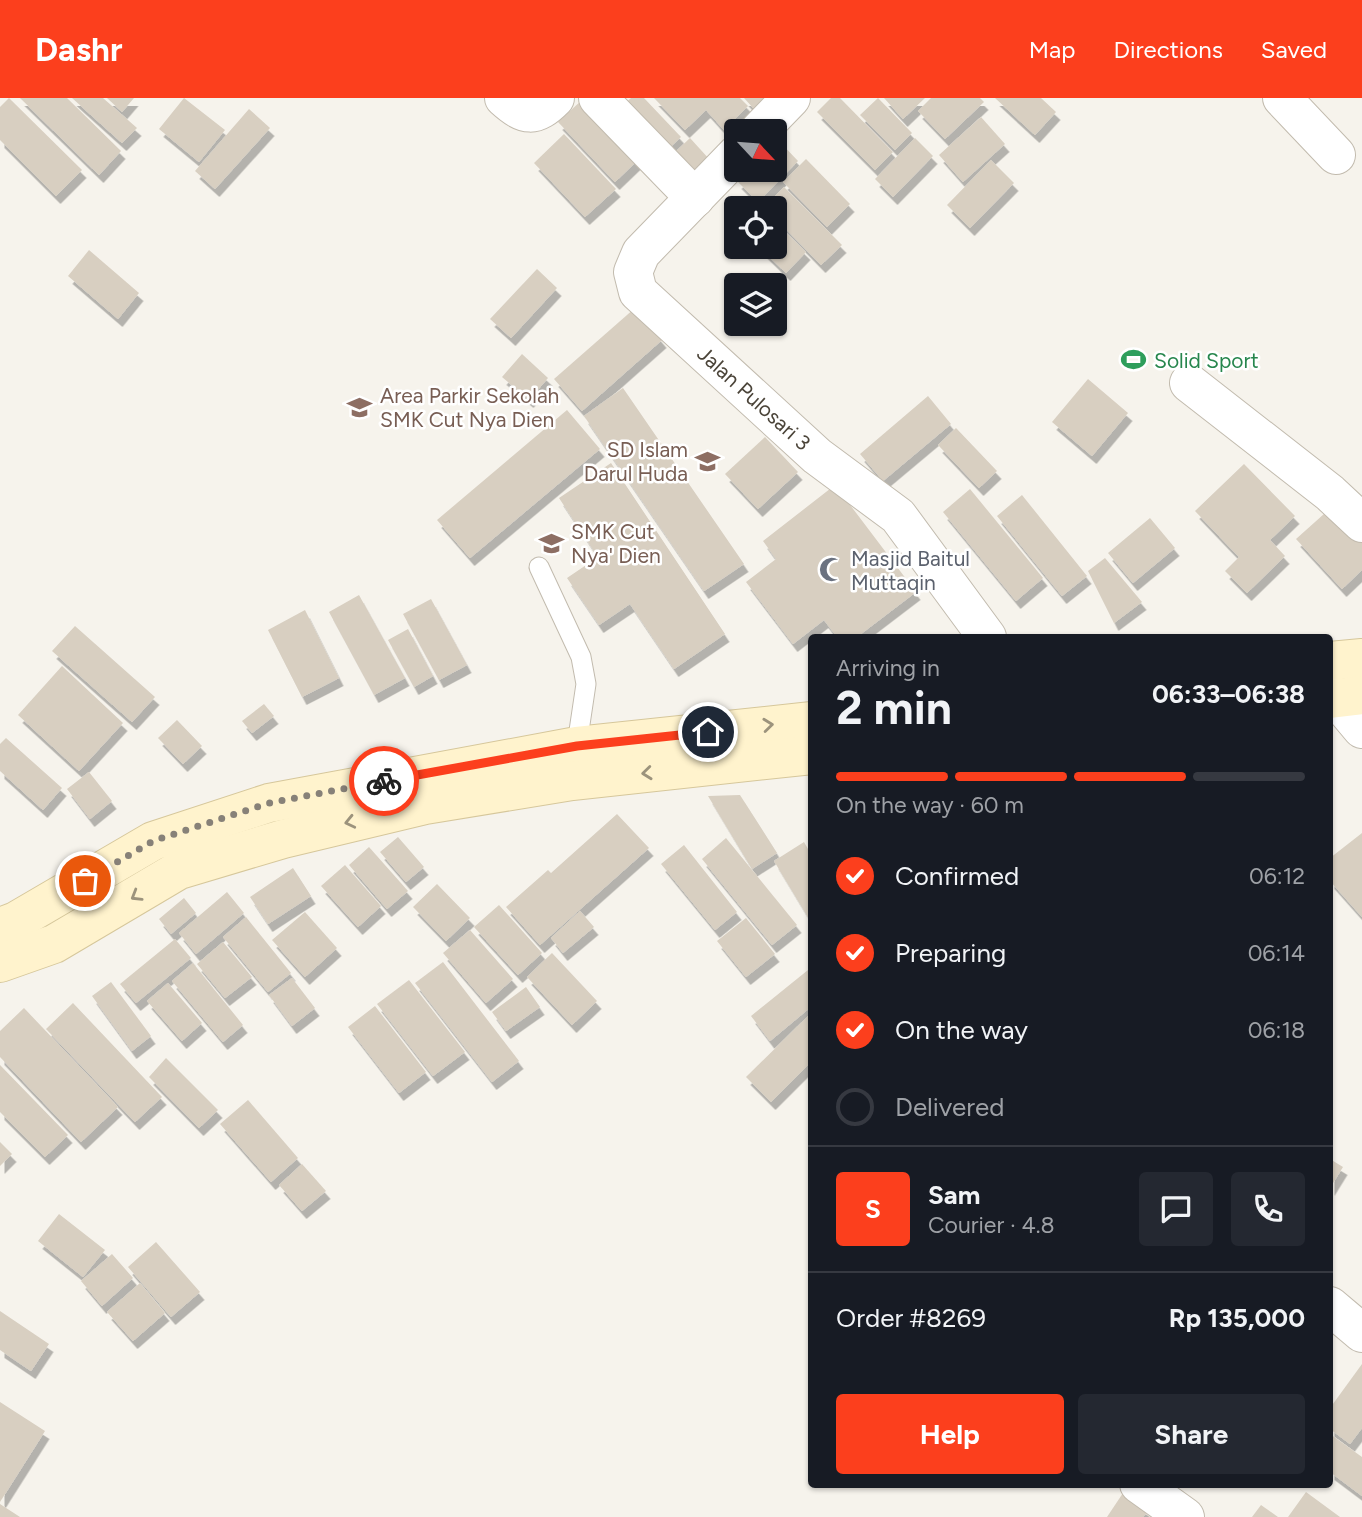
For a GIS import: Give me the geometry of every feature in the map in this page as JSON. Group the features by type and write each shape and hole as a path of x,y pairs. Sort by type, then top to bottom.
{"main road":[{"path":"1333,661 1362,657"},
{"path":"0,927 16,921 153,841 269,803 575,764 808,722"},
{"path":"0,963 54,944 179,870 283,839 425,805 575,764 808,755"}],"street":[{"path":"504,98 519,111 531,113 543,110 555,98"},
{"path":"598,98 695,198"},
{"path":"771,119 791,98"},
{"path":"1282,98 1336,155"},
{"name":"Jalan Pulosari 3","path":"724,168 641,253 633,272 638,292 817,456 898,516 985,634"},
{"path":"1189,383 1330,493 1362,523"},
{"path":"1343,698 1362,729"},
{"path":"1333,1309 1362,1333"},
{"path":"1145,1488 1185,1517"}],"lane":[{"path":"539,566 581,657 586,684 575,764"}],"building":[{"path":"9,98 82,170 56,196 0,140 0,107"},
{"path":"20,98 67,98 121,151 99,175"},
{"path":"72,98 103,98 137,128 122,143"},
{"path":"107,98 134,98 122,112"},
{"path":"184,98 225,130 199,162 159,129"},
{"path":"631,98 644,98 681,137 663,154 620,108"},
{"path":"654,98 740,98 748,106 735,119 724,119 724,130 706,110 685,130"},
{"path":"744,98 765,98 754,109"},
{"path":"831,98 840,98 893,152 875,170 817,112"},
{"path":"878,98 912,133 895,150 860,115"},
{"path":"884,98 925,98 903,119"},
{"path":"931,98 980,98 984,102 945,139 918,111"},
{"path":"995,98 1041,98 1056,112 1035,135"},
{"path":"582,100 638,160 615,182 558,122"},
{"path":"249,109 270,128 215,189 195,171"},
{"path":"981,117 1005,144 963,182 939,155"},
{"path":"564,134 616,189 585,217 534,163"},
{"path":"690,138 710,160 689,179 669,158"},
{"path":"915,138 933,156 893,197 875,179"},
{"path":"788,150 798,161 788,171"},
{"path":"806,159 850,204 827,227 783,182 788,182 788,177"},
{"path":"991,160 1014,183 970,228 947,205"},
{"path":"738,182 778,182 764,196 752,196"},
{"path":"784,187 842,245 821,265 787,230 787,196 775,196"},
{"path":"787,234 806,252 786,273 771,259 787,259"},
{"path":"89,250 139,293 118,319 68,276"},
{"path":"537,269 557,288 511,338 490,319"},
{"path":"635,308 662,340 582,411 554,379"},
{"path":"522,354 548,378 529,400 502,377"},
{"path":"1088,379 1128,413 1092,456 1052,422"},
{"path":"623,388 744,564 704,591 584,416"},
{"path":"928,396 951,424 883,481 860,454"},
{"path":"567,410 600,449 470,558 437,520"},
{"path":"956,428 997,471 979,488 938,445"},
{"path":"765,437 798,472 758,509 725,474"},
{"path":"611,463 725,634 674,669 630,604 599,625 567,578 598,557 559,498"},
{"path":"1244,464 1295,516 1270,540 1285,556 1247,593 1225,571 1239,557 1195,511"},
{"name":"Masjid Baitul Muttaqin","path":"835,485 916,592 861,634 835,634 824,620 793,644 746,582 776,559 763,541"},
{"path":"970,489 1043,578 1016,601 943,512"},
{"path":"1022,495 1087,576 1062,596 997,516"},
{"path":"1334,505 1362,536 1362,570 1342,589 1296,539"},
{"path":"1150,518 1175,548 1133,583 1108,553"},
{"path":"1105,558 1142,602 1114,623 1088,571"},
{"path":"359,595 405,678 374,695 329,612"},
{"path":"431,599 467,665 439,680 403,614"},
{"path":"305,610 339,678 302,697 268,630"},
{"path":"75,626 155,697 132,722 52,651"},
{"path":"408,629 433,676 414,687 388,640"},
{"path":"62,666 123,723 79,771 18,715"},
{"path":"264,704 274,716 252,733 242,721"},
{"path":"177,720 202,746 183,764 158,738"},
{"path":"6,738 62,788 43,810 0,771 0,744"},
{"path":"89,772 112,801 90,819 67,789"},
{"path":"740,795 777,853 752,869 708,796"},
{"path":"617,814 649,848 540,945 506,907 548,870 551,873"},
{"path":"1362,833 1362,917 1333,884 1333,856"},
{"path":"398,837 424,867 406,882 380,852"},
{"path":"726,838 797,925 772,945 702,859"},
{"path":"804,842 808,849 808,917 774,861"},
{"path":"684,845 737,912 715,930 661,864"},
{"path":"369,847 408,891 387,909 349,865"},
{"path":"345,865 381,906 358,927 321,886"},
{"path":"293,868 311,896 268,924 250,897"},
{"path":"437,884 470,918 446,941 413,907"},
{"path":"227,892 244,913 196,954 179,933"},
{"path":"184,898 196,913 171,934 159,919"},
{"path":"499,905 542,953 518,975 474,927"},
{"path":"580,911 594,927 563,953 551,938"},
{"path":"305,912 337,948 305,977 272,940"},
{"path":"246,917 291,973 268,992 223,937"},
{"path":"746,918 775,954 746,977 717,941"},
{"path":"470,930 513,979 486,1003 443,953"},
{"path":"175,939 191,958 136,1003 120,984"},
{"path":"223,942 252,977 225,998 197,964"},
{"path":"552,953 597,1001 572,1025 527,977"},
{"path":"443,962 519,1061 492,1082 415,983"},
{"path":"193,963 243,1025 223,1042 172,981"},
{"path":"808,970 808,1009 770,1041 751,1016"},
{"path":"292,978 315,1008 292,1026 269,995"},
{"path":"409,980 465,1052 433,1076 377,1004"},
{"path":"111,982 151,1036 132,1051 92,996"},
{"path":"168,983 202,1023 182,1041 147,1001"},
{"path":"526,987 540,1007 506,1031 492,1012"},
{"path":"73,1003 162,1097 135,1122 46,1029"},
{"path":"375,1006 426,1072 399,1093 348,1027"},
{"path":"24,1008 118,1107 81,1142 0,1057 0,1031"},
{"path":"808,1016 808,1065 771,1102 746,1077"},
{"path":"166,1058 218,1110 199,1128 149,1077"},
{"path":"0,1065 68,1135 45,1157 0,1112"},
{"path":"248,1100 298,1158 271,1182 220,1124"},
{"path":"0,1142 12,1154 0,1166"},
{"path":"1333,1161 1343,1167 1333,1183"},
{"path":"302,1164 326,1191 302,1211 279,1185"},
{"path":"59,1214 105,1250 83,1277 38,1241"},
{"path":"156,1242 200,1292 171,1317 128,1267"},
{"path":"112,1254 133,1278 102,1306 81,1281"},
{"path":"140,1283 165,1313 133,1341 107,1312"},
{"path":"0,1311 49,1344 31,1371 0,1350"},
{"path":"1362,1364 1362,1428 1350,1444 1333,1431 1333,1404"},
{"path":"0,1402 45,1431 0,1502"},
{"path":"1333,1436 1362,1457 1362,1496 1333,1474"},
{"path":"1306,1492 1340,1517 1288,1517"},
{"path":"1123,1493 1148,1511 1143,1517 1107,1517"},
{"path":"0,1504 20,1517 0,1517"},
{"path":"1261,1505 1278,1517 1252,1517"}],"way so far":[{"path":"85,881 153,841 269,803 384,781"}],"place":[{"name":"Solid Sport","path":"1134,360"},
{"name":"Area Parkir Sekolah SMK Cut Nya Dien","path":"360,407"},
{"name":"SD Islam Darul Huda","path":"708,461"},
{"name":"SMK Cut Nya' Dien","path":"551,543"},
{"name":"Masjid Baitul Muttaqin","path":"831,570"}],"route":[{"path":"384,781 577,746 708,732"}]}
